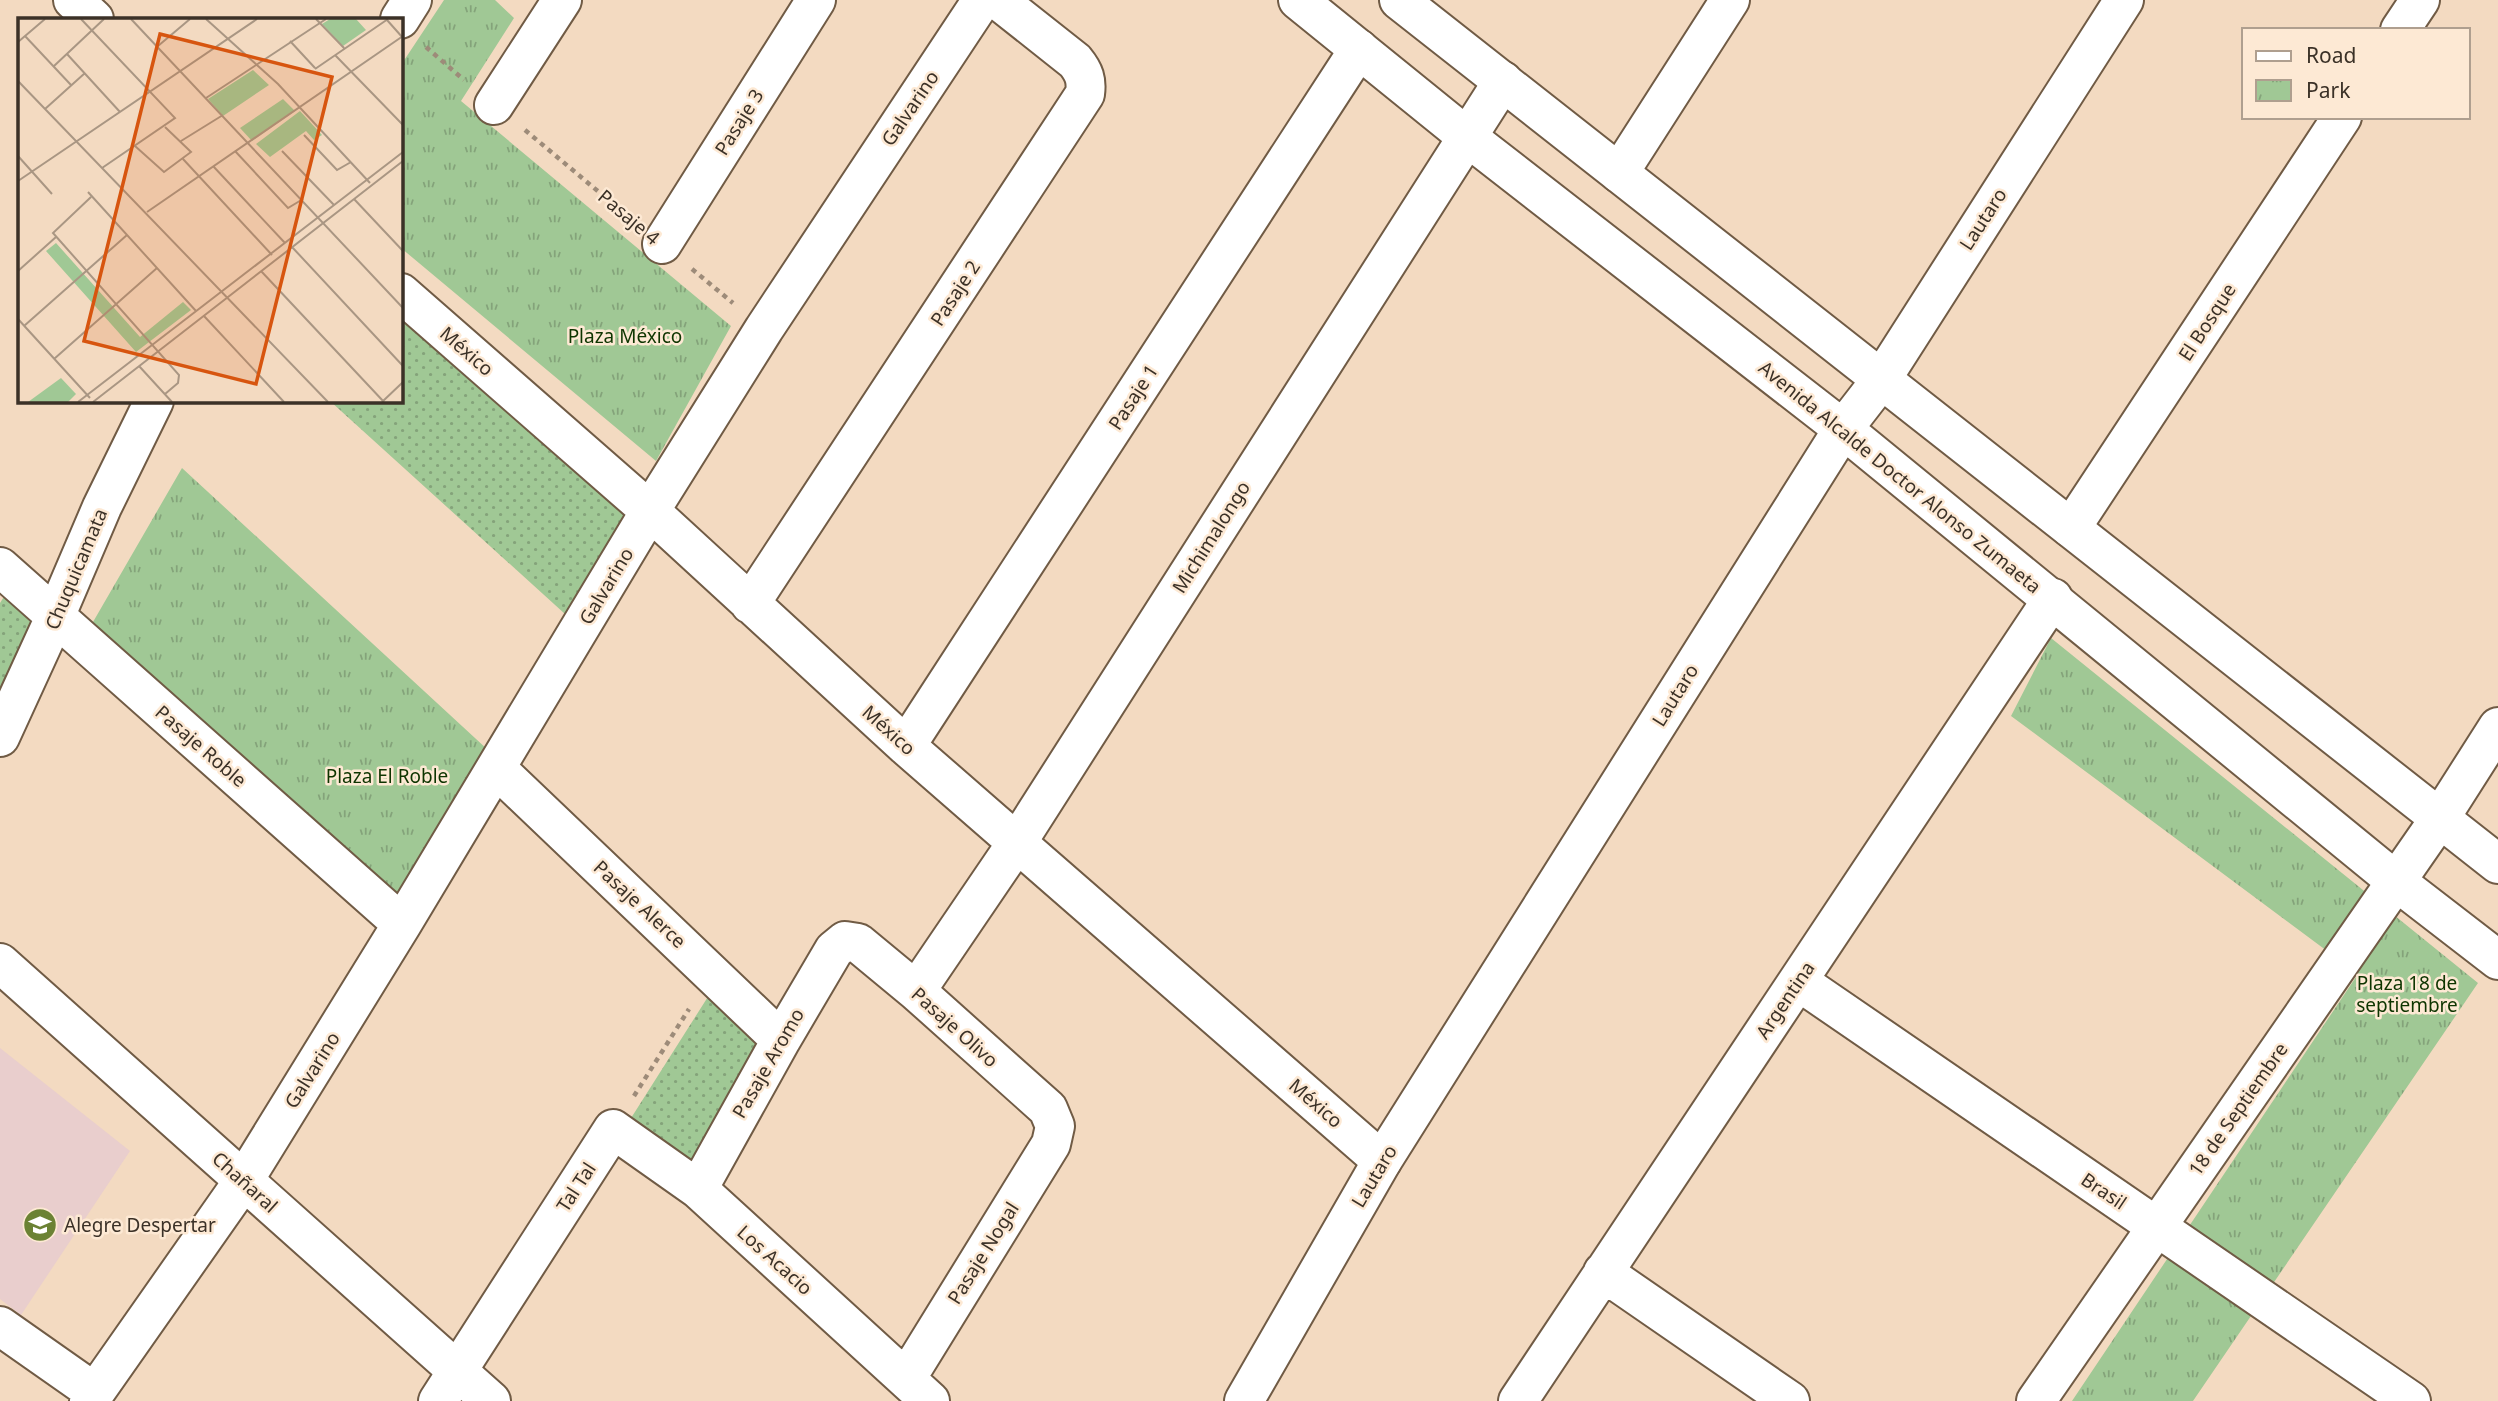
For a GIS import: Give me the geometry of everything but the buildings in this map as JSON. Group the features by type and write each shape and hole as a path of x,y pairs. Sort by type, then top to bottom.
{"street":[{"path":"73,0 93,18"},
{"path":"411,31 412,0"},
{"path":"494,105 562,0"},
{"name":"Pasaje 3","path":"662,244 816,0"},
{"name":"Galvarino","path":"92,1397 244,1180 764,328 982,0"},
{"name":"Pasaje 2","path":"750,604 1085,94 1083,71 1075,61 998,0"},
{"name":"Avenida Alcalde Doctor Alonso Zumaeta","path":"1298,0 1466,136 1843,429 2396,881 2498,960"},
{"path":"1399,0 2498,864"},
{"path":"1619,173 1730,0"},
{"name":"Lautaro","path":"1244,1401 1382,1161 1843,429 1881,380 2124,0"},
{"path":"2401,28 2420,0"},
{"name":"Pasaje 1","path":"906,746 1359,49"},
{"name":"Michimalongo","path":"916,991 1018,841 1503,81"},
{"name":"El Bosque","path":"2071,527 2341,119"},
{"name":"México","path":"402,294 650,511 906,746 1382,1161"},
{"name":"Chuquicamata","path":"0,737 102,507 154,402"},
{"name":"Pasaje Roble","path":"0,568 402,924"},
{"name":"Argentina","path":"1518,1401 2053,598"},
{"name":"18 de Septiembre","path":"2036,1401 2440,818 2498,727"},
{"name":"Pasaje Alerce","path":"497,769 713,972 781,1040"},
{"name":"Pasaje Olivo","path":"845,942 858,943 916,991 1048,1109 1055,1126"},
{"name":"Pasaje Aromo","path":"698,1189 834,950 845,942"},
{"name":"Chañaral","path":"0,963 244,1180 448,1386 491,1401"},
{"name":"Brasil","path":"1798,981 2410,1401"},
{"name":"Pasaje Nogal","path":"918,1390 1051,1144 1055,1126"},
{"name":"Los Acacio","path":"612,1129 698,1189 918,1390"},
{"name":"Tal Tal","path":"448,1386 612,1129"},
{"path":"1603,1272 1790,1401"},
{"path":"0,1326 92,1397"}],"path":[{"name":"Pasaje 4","path":"411,31 494,105 764,328"},
{"path":"612,1129 713,972"}],"shaded area":[{"name":"Alegre Despertar","path":"0,1048 130,1151 21,1315 0,1299"}],"green space":[{"name":"Plaza México","path":"444,0 495,0 514,18 461,101 731,326 656,461 402,249 402,63"},
{"path":"402,288 642,493 565,614 331,402 402,402"},
{"name":"Plaza El Roble","path":"182,468 501,762 403,912 93,622"},
{"path":"12,584 53,620 0,713 0,603"},
{"name":"Plaza 18 de septiembre","path":"2051,638 2478,983 2193,1401 2072,1401 2358,974 2011,716"},
{"path":"711,992 766,1048 695,1178 626,1126"}],"place":[{"name":"Alegre Despertar","path":"40,1225"}]}
